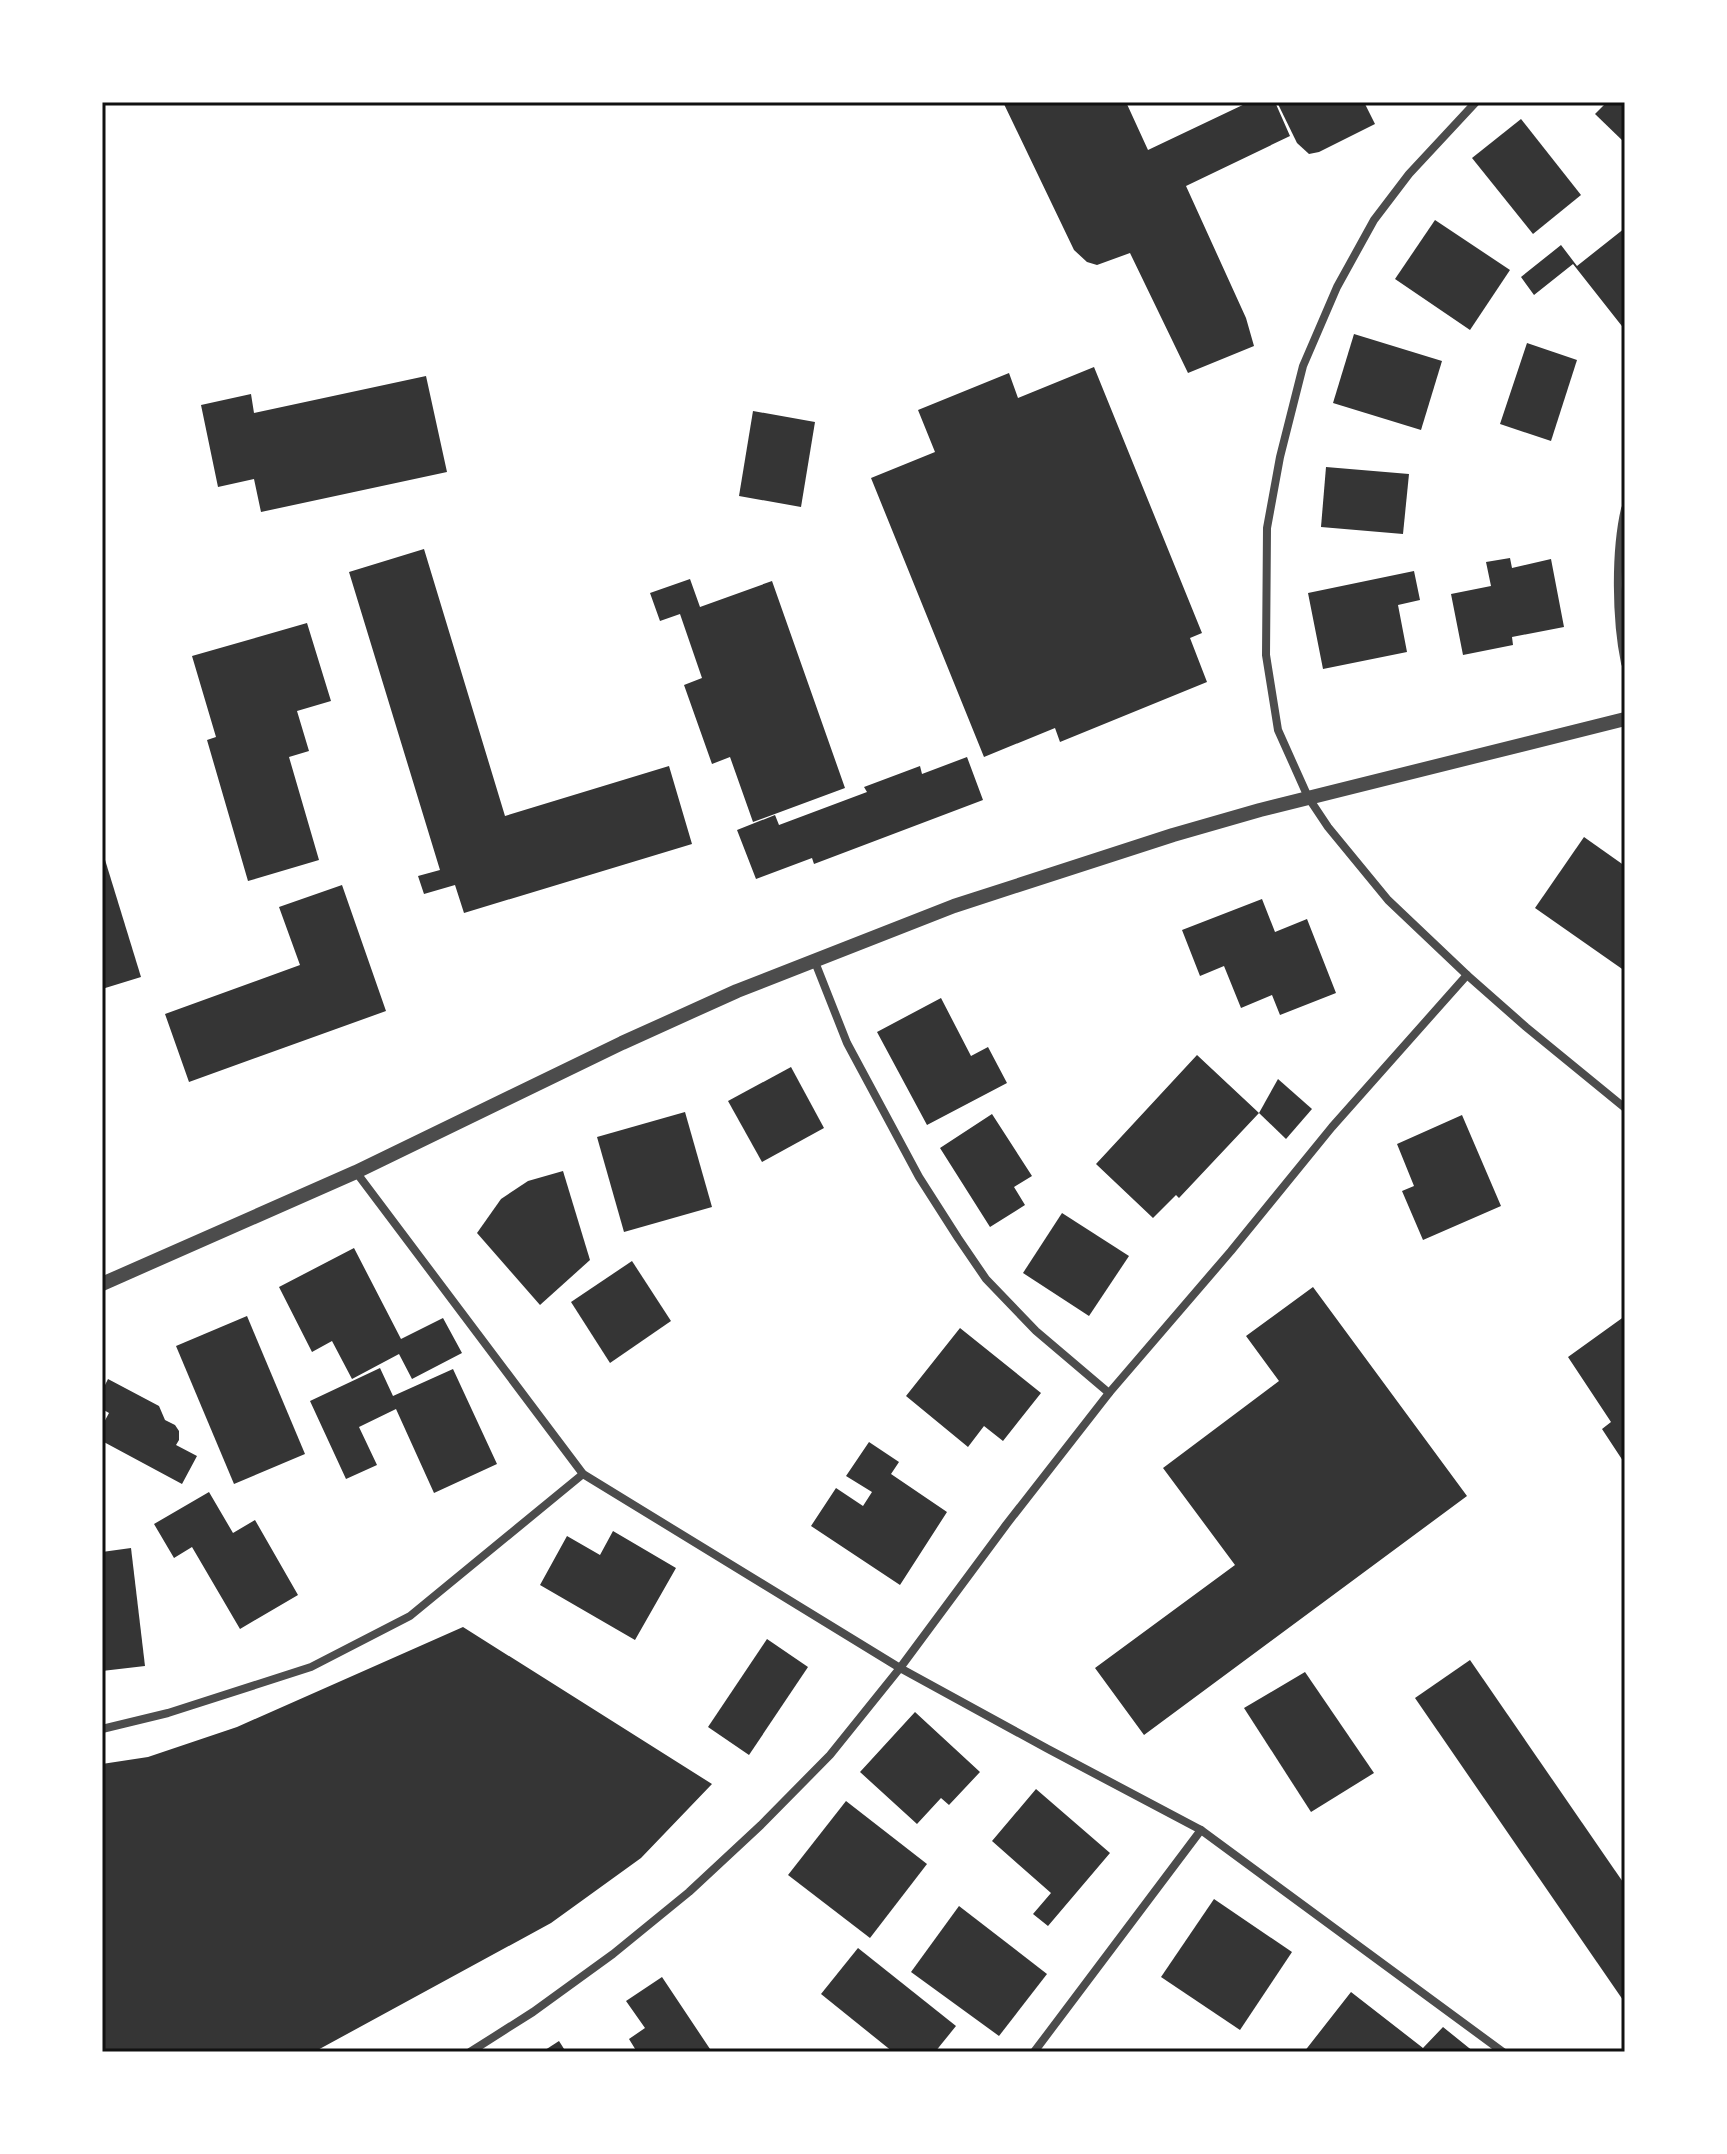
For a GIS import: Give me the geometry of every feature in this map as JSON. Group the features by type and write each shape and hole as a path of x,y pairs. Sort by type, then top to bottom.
{"street":[{"path":"1476,102 1409,174 1374,220 1337,287 1303,366 1280,457 1267,528 1266,655 1278,730 1308,797 1328,827 1388,900 1467,975 1625,1108"},
{"path":"1625,509 1618,582 1625,663"},
{"path":"102,1284 356,1172 737,991 954,906 1173,835 1308,797 1625,719"},
{"path":"815,962 847,1043 919,1177 958,1238 986,1279 1036,1331 1109,1393"},
{"path":"470,2052 533,2012 613,1954 689,1892 830,1755 1109,1393 1332,1127 1467,975"},
{"path":"356,1172 583,1474 900,1668 1201,1830 1503,2052"},
{"path":"102,1729 168,1713 311,1667 410,1616 583,1474"},
{"path":"1034,2052 1201,1830"}],"building":[{"path":"1003,102 1126,102 1148,150 1249,102 1275,102 1290,136 1186,186 1246,318 1254,346 1188,373 1130,253 1097,265 1087,262 1074,250"},
{"path":"1277,102 1364,102 1375,124 1309,154 1297,143"},
{"path":"1607,102 1625,102 1625,143 1595,114"},
{"path":"1521,119 1581,195 1533,234 1472,158"},
{"path":"1435,220 1510,270 1470,330 1395,279"},
{"path":"1625,228 1625,330 1573,264 1534,295 1521,277 1561,245 1577,266"},
{"path":"1354,334 1442,361 1421,430 1333,403"},
{"path":"1527,343 1577,360 1551,441 1500,424"},
{"path":"1094,367 1202,633 1190,638 1207,682 1060,742 1055,728 984,757 871,478 935,452 918,410 1009,373 1018,398"},
{"path":"426,376 447,472 261,512 254,479 218,487 201,405 251,394 254,413"},
{"path":"753,411 815,422 801,507 739,496"},
{"path":"1326,467 1409,474 1403,534 1321,527"},
{"path":"424,549 505,816 669,766 692,844 464,913 455,885 424,894 418,876 440,870 349,572"},
{"path":"1510,558 1512,568 1551,559 1564,627 1512,637 1513,645 1463,655 1451,594 1491,586 1486,562"},
{"path":"1414,571 1420,600 1398,605 1407,652 1323,669 1308,593"},
{"path":"690,579 700,607 772,581 845,788 753,822 730,757 712,764 684,685 702,678 680,614 660,621 650,593"},
{"path":"307,623 331,701 297,711 309,751 289,757 319,860 248,881 207,740 216,737 192,656"},
{"path":"967,757 983,800 814,864 812,858 756,879 737,830 775,815 779,825 867,792 864,787 920,766 922,774"},
{"path":"1584,837 1625,866 1625,971 1535,908"},
{"path":"102,850 141,977 102,989"},
{"path":"342,885 386,1011 189,1082 165,1014 300,965 279,907"},
{"path":"1262,899 1275,932 1307,919 1336,993 1280,1015 1272,995 1241,1008 1224,966 1200,976 1182,930"},
{"path":"941,998 971,1056 988,1047 1007,1083 927,1125 877,1032"},
{"path":"1197,1055 1259,1113 1179,1198 1176,1195 1153,1218 1096,1164"},
{"path":"791,1067 824,1128 762,1162 728,1101"},
{"path":"1278,1079 1312,1109 1286,1139 1259,1113"},
{"path":"685,1112 712,1207 624,1232 597,1137"},
{"path":"992,1114 1032,1176 1014,1187 1025,1205 990,1227 940,1148"},
{"path":"1462,1115 1501,1206 1423,1240 1402,1191 1414,1186 1397,1144"},
{"path":"563,1171 590,1260 540,1305 477,1233 501,1199 528,1181"},
{"path":"1062,1213 1129,1256 1089,1316 1023,1273"},
{"path":"354,1248 401,1339 443,1318 462,1353 412,1379 399,1354 352,1379 332,1341 312,1352 279,1287"},
{"path":"632,1261 671,1321 610,1363 571,1302"},
{"path":"1313,1287 1467,1496 1144,1735 1095,1668 1235,1565 1163,1468 1279,1381 1246,1336"},
{"path":"247,1316 305,1454 234,1484 176,1346"},
{"path":"1625,1316 1625,1464 1602,1429 1611,1422 1568,1357"},
{"path":"960,1328 1041,1393 1003,1441 984,1426 968,1447 906,1396"},
{"path":"380,1368 393,1396 453,1369 497,1464 434,1493 396,1409 359,1427 377,1465 346,1479 310,1401"},
{"path":"108,1379 159,1406 165,1420 179,1431 176,1445 197,1456 182,1484 102,1441 102,1426 109,1413 102,1409 102,1391"},
{"path":"869,1442 899,1462 891,1474 947,1512 900,1585 811,1526 836,1488 863,1506 872,1492 846,1476"},
{"path":"209,1492 233,1533 255,1520 298,1595 240,1629 192,1547 174,1558 154,1524"},
{"path":"613,1531 676,1568 635,1640 540,1585 567,1536 600,1555"},
{"path":"131,1548 145,1666 102,1671 102,1552"},
{"path":"463,1627 712,1784 641,1858 551,1923 314,2052 102,2052 102,1764 148,1757 237,1727"},
{"path":"767,1639 808,1667 749,1755 708,1727"},
{"path":"1470,1660 1625,1885 1625,2003 1415,1698"},
{"path":"1305,1672 1374,1773 1311,1812 1244,1708"},
{"path":"915,1712 980,1772 949,1805 941,1798 917,1824 860,1772"},
{"path":"1036,1789 1110,1853 1048,1926 1033,1914 1051,1893 992,1841"},
{"path":"846,1801 927,1864 870,1938 788,1875"},
{"path":"1214,1899 1292,1952 1240,2030 1161,1977"},
{"path":"959,1906 1047,1974 999,2036 911,1972"},
{"path":"858,1948 956,2026 935,2052 893,2052 821,1994"},
{"path":"662,1977 712,2052 637,2052 629,2039 645,2028 626,2001"},
{"path":"1351,1992 1423,2048 1443,2027 1474,2052 1304,2052"},
{"path":"559,2041 566,2052 542,2052"}]}
